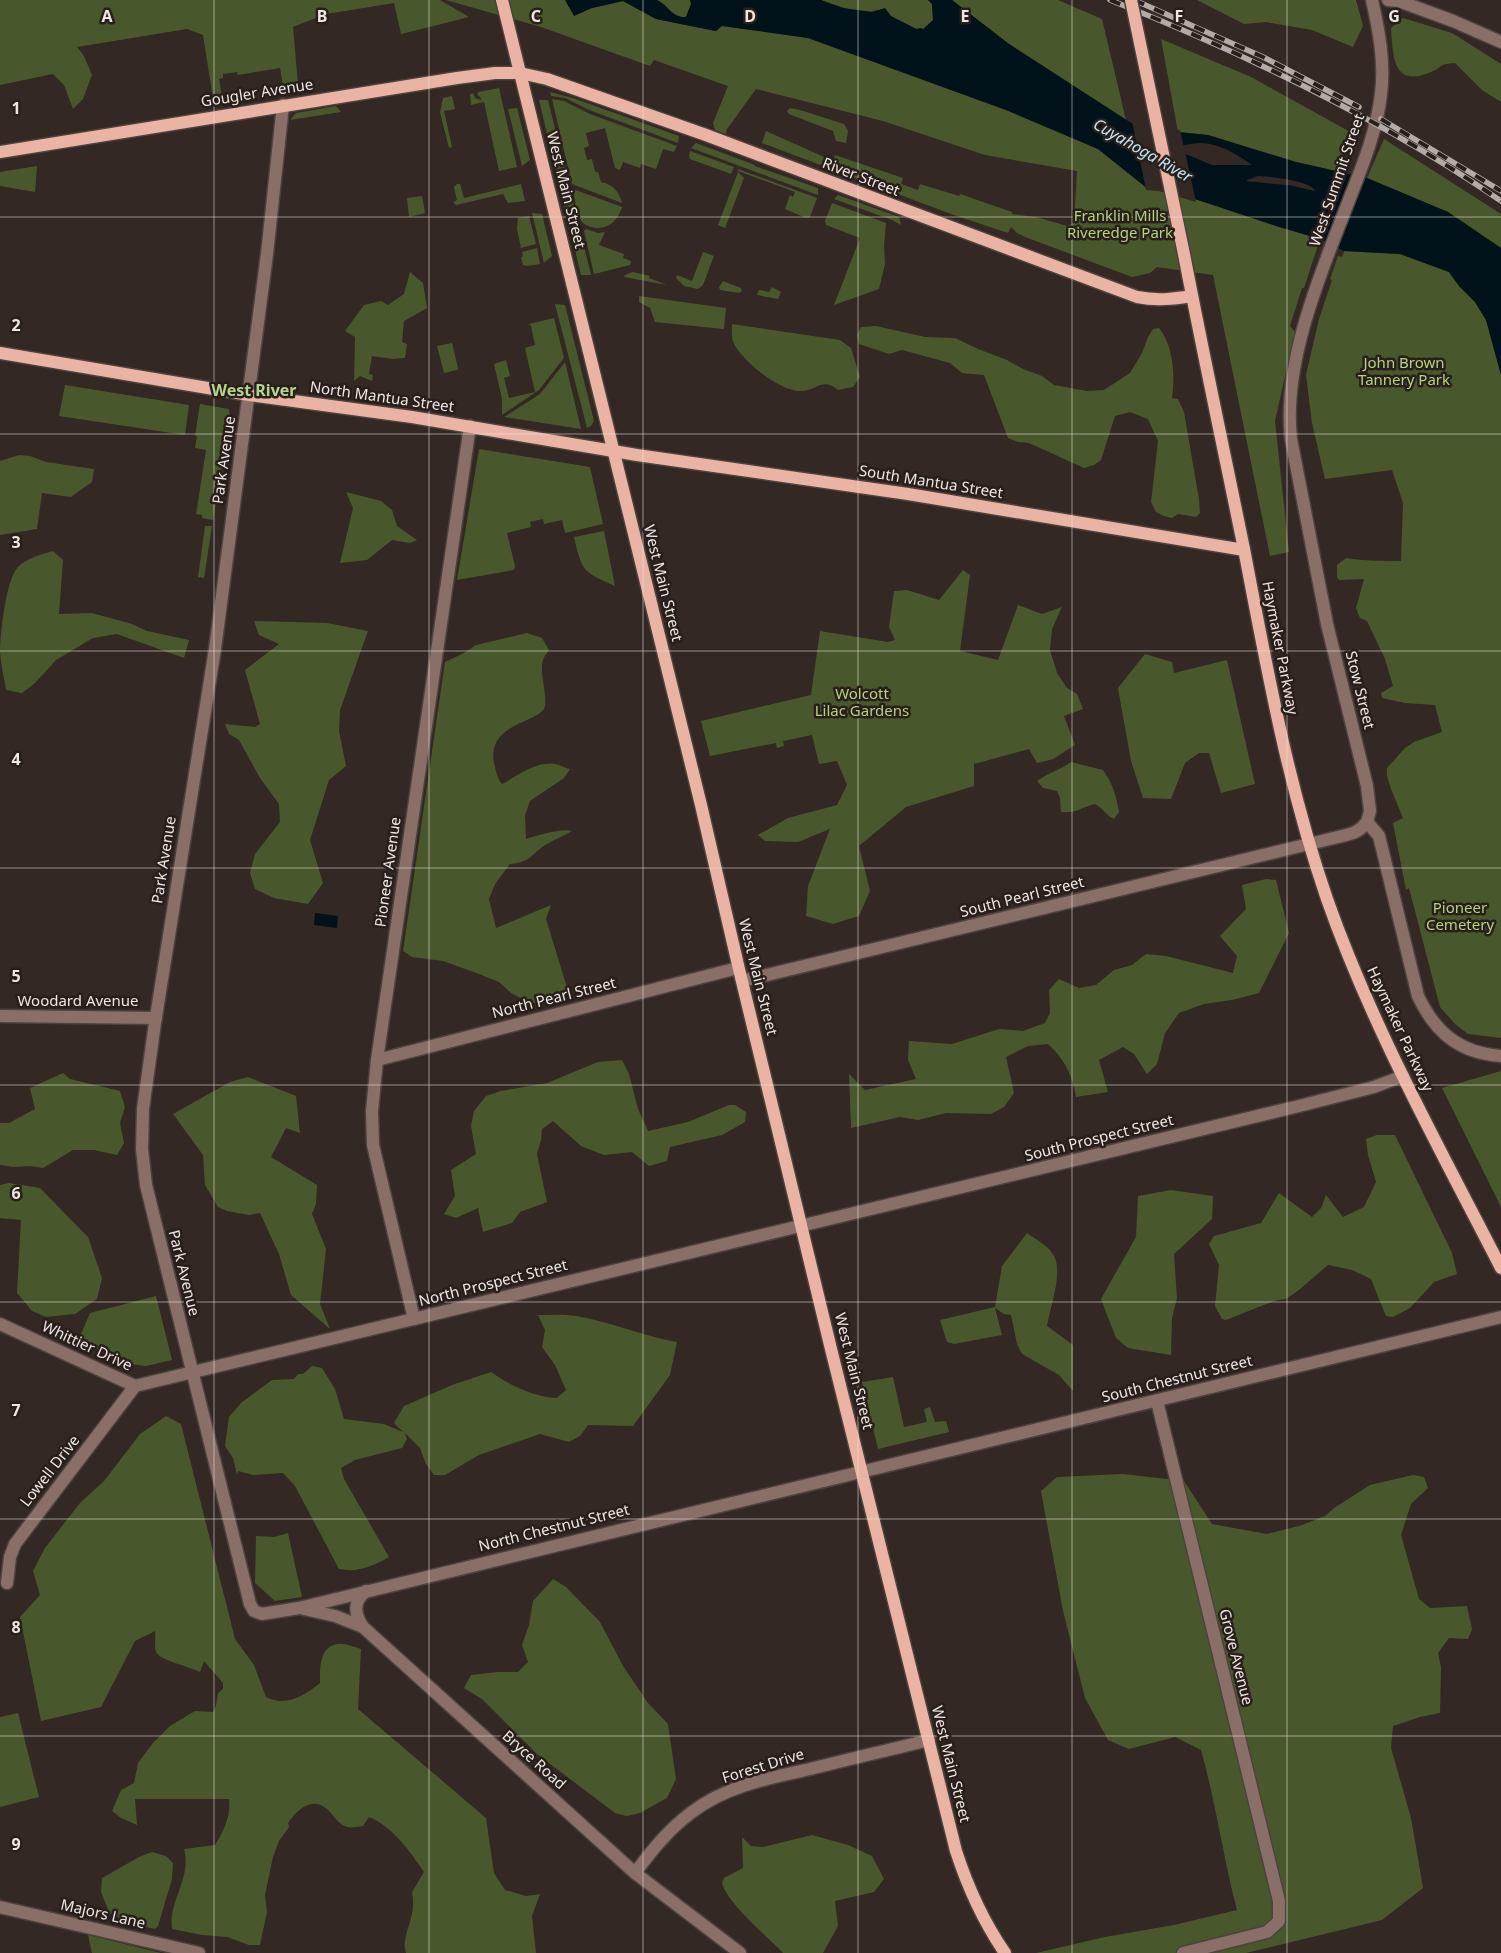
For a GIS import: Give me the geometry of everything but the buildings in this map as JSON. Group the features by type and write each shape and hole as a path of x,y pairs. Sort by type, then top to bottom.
{"main road":[{"name":"West Main Street","path":"502,0 701,805 738,968 861,1472 954,1844 978,1909 1005,1953"},
{"name":"Haymaker Parkway","path":"1131,0 1244,550 1270,686 1291,778 1309,844 1328,902 1358,979 1403,1076 1501,1268"},
{"name":"Gougler Avenue","path":"0,152 457,78 495,73 520,74"},
{"name":"River Street","path":"520,74 547,79 706,135 1137,297 1169,300 1192,296"},
{"name":"North Mantua Street","path":"0,353 249,395 470,426 612,450"},
{"name":"South Mantua Street","path":"612,450 912,494 1244,550"}],"street":[{"name":"West Summit Street","path":"1319,280 1361,170 1377,117 1381,92 1382,64 1380,34 1372,0"},
{"path":"1388,0 1399,1 1453,21 1501,42"},
{"name":"Park Avenue","path":"254,1611 250,1604 146,1185 141,1131 156,1018 215,649 267,254 283,105"},
{"name":"Stow Street","path":"1319,280 1303,331 1291,391 1289,417 1296,470 1327,624 1366,786 1370,812 1367,822"},
{"name":"Pioneer Avenue","path":"414,1319 373,1145 372,1111 377,1060 470,426"},
{"path":"1367,822 1379,836 1411,971 1418,996 1426,1012 1436,1026 1453,1041 1482,1054 1501,1056"},
{"name":"South Pearl Street","path":"742,982 1355,833 1362,829 1367,822"},
{"name":"North Pearl Street","path":"377,1060 738,968"},
{"name":"Woodard Avenue","path":"0,1016 156,1018"},
{"name":"South Prospect Street","path":"802,1226 1350,1094 1403,1076"},
{"name":"North Prospect Street","path":"192,1373 802,1226"},
{"name":"South Chestnut Street","path":"861,1472 1501,1317"},
{"name":"Whittier Drive","path":"0,1324 135,1386 192,1373"},
{"name":"Lowell Drive","path":"6,1583 10,1557 15,1544 135,1386"},
{"name":"Grove Avenue","path":"1157,1401 1279,1901 1279,1921 1267,1932 1183,1953"},
{"name":"North Chestnut Street","path":"254,1611 262,1614 299,1608 366,1590 861,1472"},
{"path":"363,1627 355,1611 359,1597 366,1590"},
{"name":"Bryce Road","path":"299,1608 335,1616 363,1627 635,1873 740,1953"},
{"name":"Forest Drive","path":"635,1873 666,1834 678,1823 693,1811 730,1791 765,1780 929,1740"},
{"name":"Majors Lane","path":"0,1907 199,1953"}],"green space":[{"path":"0,0 440,0 469,17 401,34 394,3 326,14 293,27 298,84 283,86 280,68 238,75 237,72 223,74 223,78 219,79 222,96 213,98 203,35 187,29 77,47 84,56 92,75 83,99 73,109 64,85 53,74 0,85"},
{"name":"Franklin Mills Riveredge Park","path":"446,0 565,0 574,15 592,8 623,1 656,19 715,31 722,26 808,38 1006,110 1098,149 1148,189 1160,188 1320,239 1290,326 1295,332 1275,421 1289,552 1270,556 1213,275 1157,267 1150,273 1132,277 1025,237 1011,227 1008,233 951,214 762,143 766,131 833,161 835,155 903,178 901,184 918,190 920,184 959,196 960,194 1012,212 1012,214 1036,217 1067,226 1074,223 1077,171 985,155 883,121 756,89 727,129 726,134 715,130 713,123 728,86 654,60 650,66 541,27"},
{"path":"657,0 690,0 691,4 686,17 681,17 674,14"},
{"path":"821,0 928,0 932,4 933,20 923,30 917,29 877,10 857,11"},
{"path":"952,0 1058,0 1102,19 1126,120 1009,44"},
{"path":"1197,0 1356,0 1363,26 1353,47 1312,30 1266,22 1244,24"},
{"path":"1403,18 1452,33 1501,64 1501,102 1482,90 1455,63 1443,65 1418,76 1409,76 1402,73 1394,58 1391,28"},
{"path":"1161,39 1251,77 1352,133 1336,171 1296,162 1208,135 1178,132"},
{"path":"499,88 517,167 499,171 484,102 471,105 470,94 473,93 475,98 480,100 482,99 477,94 479,92"},
{"path":"550,92 573,98 679,136 678,143 589,110 565,98 551,96"},
{"path":"452,96 455,109 444,111 452,147 449,148 440,112 443,98"},
{"path":"552,99 564,101 590,114 677,146 674,152 663,149 656,169 641,164 640,168 623,162 620,170 615,168 605,128 586,133 589,146 584,148 587,160 592,159 595,172 598,172 601,182 608,184 614,189 622,203 572,184"},
{"path":"539,100 548,100 591,275 581,275"},
{"path":"336,106 341,112 290,120 296,113"},
{"path":"517,108 530,160 522,166 508,109"},
{"path":"790,108 844,124 848,131 846,143 836,141 833,131 789,114 787,111"},
{"path":"1384,139 1501,214 1501,248 1448,212 1367,178"},
{"path":"696,143 818,188 818,195 691,148"},
{"path":"690,151 734,167 731,174 690,159"},
{"path":"37,166 35,192 0,186 0,172"},
{"path":"738,169 817,198 810,217 806,218 785,209 790,195 793,197 795,192 738,171"},
{"path":"738,172 744,178 725,228 718,225"},
{"path":"460,184 464,198 521,184 525,201 508,203 503,194 456,205 453,202 457,200 454,187"},
{"path":"573,189 622,207 618,217 611,224 602,228 586,225 578,213"},
{"path":"838,195 899,217 901,225 834,199"},
{"path":"422,196 425,213 409,217 407,198"},
{"path":"832,203 886,223 885,264 879,289 834,305 860,238 826,225 825,221"},
{"path":"532,213 542,214 552,256 544,263"},
{"path":"529,216 536,244 521,248 517,229 518,218"},
{"path":"586,229 598,233 605,232 599,245 624,254 623,258 631,261 630,265 594,274 584,231"},
{"path":"537,248 540,264 523,265 522,252"},
{"path":"1344,251 1400,254 1449,272 1459,286 1475,302 1486,320 1501,375 1501,1038 1468,1034 1455,1024 1440,1007 1409,888 1406,890 1393,823 1403,818 1391,789 1387,768 1405,748 1414,742 1442,732 1435,705 1405,703 1382,698 1381,693 1393,686 1385,659 1367,621 1360,618 1356,608 1364,579 1339,580 1337,577 1337,565 1346,558 1401,561 1403,503 1392,470 1325,479 1312,423 1306,375 1319,319 1332,280 1330,279 1338,256 1342,257"},
{"path":"703,252 714,256 703,285 698,289 684,286 676,278 677,275 692,281"},
{"path":"410,272 423,283 427,308 404,321 402,342 407,344 405,358 393,359 372,356 369,374 373,375 372,381 360,376 354,381 355,337 345,331 364,305 381,301 388,305 404,294"},
{"path":"633,272 650,276 649,278 667,285 624,277"},
{"path":"723,281 741,288 742,291 739,293 720,290 719,287"},
{"path":"772,287 781,292 778,299 757,295 759,290 769,292"},
{"path":"639,296 726,308 724,329 655,322 650,308 639,302"},
{"path":"555,304 565,305 594,421 587,428"},
{"path":"554,318 564,358 539,390 502,415 502,399 494,364 506,360 510,376 504,378 509,398 535,392 525,348 535,345 529,324"},
{"path":"732,324 840,340 851,348 860,377 853,387 838,390 827,384 805,391 781,386 762,374 745,359 732,339"},
{"path":"876,326 925,337 955,338 1042,376 1054,385 1087,391 1104,390 1130,373 1153,329 1159,328 1168,344 1172,362 1172,398 1178,399 1184,412 1200,513 1196,517 1178,514 1172,518 1156,512 1151,502 1158,441 1148,419 1130,412 1115,416 1101,460 1094,465 1084,468 1029,443 1018,442 1008,438 984,375 962,373 950,363 902,350 889,354 859,344 857,335 861,327"},
{"path":"452,343 458,368 457,370 444,373 437,346"},
{"path":"565,362 581,429 504,417 540,394"},
{"path":"65,385 189,405 185,435 59,416"},
{"path":"200,404 229,409 230,416 213,520 202,518 202,515 196,514 206,450 195,448"},
{"path":"479,449 590,467 603,524 565,533 562,520 544,524 543,519 530,522 531,527 507,533 515,566 514,570 457,580"},
{"path":"19,455 30,456 46,462 94,469 92,482 71,497 42,493 37,529 0,535 0,461"},
{"path":"346,492 381,501 392,510 397,526 417,540 410,543 392,540 367,560 340,563 353,508"},
{"path":"205,526 212,526 204,578 198,577"},
{"path":"604,531 615,586 590,574 582,564 574,537"},
{"path":"53,551 63,560 59,614 92,613 132,624 147,631 189,640 184,658 117,634 93,638 56,660 35,683 22,693 6,690 0,657 0,644 4,608 10,583 18,567 26,561"},
{"name":"Wolcott Lilac Gardens","path":"963,570 970,575 960,651 998,660 1018,605 1042,614 1062,607 1052,629 1050,650 1057,673 1067,688 1077,694 1083,709 1064,716 1075,745 1053,759 1037,763 1029,749 974,764 974,786 906,807 859,846 870,891 859,916 833,924 806,916 808,886 830,829 798,842 765,841 758,835 788,818 837,805 847,785 837,761 819,764 812,735 783,741 784,746 777,748 776,743 710,756 701,721 811,695 820,631 888,642 895,640 889,627 894,591 907,590 939,600"},
{"path":"254,621 327,623 368,631 340,710 339,731 346,766 329,780 310,840 323,883 308,904 274,898 255,889 250,873 255,854 280,822 279,804 260,778 239,740 229,734 225,724 255,727 260,724 245,670 279,644 259,635"},
{"path":"527,633 542,638 549,650 544,657 542,665 545,706 542,712 506,731 498,739 494,749 494,763 502,784 527,770 541,765 555,764 570,769 564,778 530,801 525,815 526,839 555,831 572,831 542,847 528,859 510,864 495,884 489,899 496,928 551,905 546,919 569,994 531,1004 511,993 499,982 443,961 412,957 403,951 445,662 476,645"},
{"path":"1145,654 1172,662 1174,673 1227,660 1255,784 1221,793 1209,753 1199,753 1185,763 1171,799 1143,798 1131,761 1118,688"},
{"path":"1071,762 1103,770 1112,785 1117,800 1119,812 1114,819 1095,804 1074,811 1061,812 1060,798 1057,791 1043,788 1037,781"},
{"path":"1266,879 1276,880 1289,933 1259,993 1232,1000 1204,1004 1179,1013 1165,1033 1157,1064 1147,1074 1134,1054 1123,1047 1099,1060 1108,1092 1076,1097 1073,1082 1067,1068 1054,1049 1048,1044 1028,1046 1006,1057 1014,1093 1004,1107 991,1114 946,1113 918,1120 900,1117 851,1128 849,1074 865,1090 916,1079 908,1060 909,1041 952,1044 999,1029 1023,1031 1045,1023 1050,1013 1049,990 1059,979 1079,988 1096,985 1114,970 1132,965 1146,954 1166,956 1233,973 1237,956 1220,936 1246,909 1242,885"},
{"path":"622,1060 629,1074 638,1109 648,1131 688,1122 729,1105 735,1105 746,1112 745,1122 722,1135 670,1147 667,1161 649,1166 632,1152 604,1155 581,1146 553,1121 542,1129 537,1154 547,1202 520,1212 512,1223 483,1232 478,1208 456,1218 444,1214 455,1196 451,1170 476,1154 471,1126 474,1111 486,1096 501,1091 547,1083 598,1062"},
{"path":"1501,1071 1501,1207 1442,1088"},
{"path":"63,1073 70,1079 120,1091 125,1107 120,1123 124,1143 117,1155 94,1150 73,1150 43,1168 0,1165 0,1123 9,1123 35,1109 30,1088"},
{"path":"248,1077 296,1096 300,1133 286,1128 271,1157 317,1185 316,1204 312,1214 326,1249 320,1304 330,1329 291,1295 279,1254 260,1213 249,1215 227,1211 218,1207 205,1185 203,1155 173,1114 230,1082"},
{"path":"1377,1135 1395,1135 1452,1253 1457,1274 1434,1282 1410,1308 1393,1317 1386,1316 1371,1279 1352,1270 1328,1265 1286,1299 1274,1301 1226,1320 1222,1319 1215,1306 1219,1265 1209,1244 1214,1236 1261,1223 1279,1193 1312,1217 1321,1208 1326,1195 1343,1217 1364,1207 1376,1182 1368,1155 1366,1139"},
{"path":"9,1183 40,1188 88,1237 102,1278 97,1299 75,1314 46,1317 32,1311 17,1293 21,1220 0,1218 0,1185"},
{"path":"1171,1190 1213,1196 1212,1219 1174,1254 1177,1298 1172,1318 1171,1355 1128,1348 1116,1338 1101,1299 1136,1237 1138,1196"},
{"path":"1027,1233 1047,1247 1056,1260 1056,1288 1047,1326 1073,1345 1073,1391 1059,1375 1022,1354 1017,1344 1011,1315 1004,1314 995,1308 1002,1335 954,1344 947,1342 940,1320 995,1307 1002,1266"},
{"path":"156,1296 172,1360 146,1366 130,1364 78,1341 90,1313"},
{"path":"538,1315 576,1316 677,1342 670,1375 633,1426 588,1425 580,1436 569,1442 540,1434 479,1455 445,1475 434,1475 426,1464 420,1448 405,1433 407,1439 402,1448 355,1460 341,1468 344,1479 389,1557 371,1566 352,1570 339,1569 295,1486 283,1473 253,1475 238,1471 237,1475 233,1458 225,1446 229,1417 241,1403 272,1380 294,1379 298,1374 303,1374 312,1366 322,1368 335,1389 344,1419 384,1424 403,1432 394,1423 404,1406 452,1385 491,1372 522,1390 557,1398 566,1390 555,1365 542,1347 545,1330"},
{"path":"893,1377 904,1427 927,1422 924,1409 930,1407 935,1422 946,1421 949,1432 878,1449 862,1382"},
{"path":"166,1416 181,1424 235,1639 254,1665 266,1697 281,1701 294,1699 320,1683 322,1659 327,1649 332,1646 344,1644 361,1649 358,1709 486,1818 494,1873 505,1890 526,1896 540,1894 532,1916 536,1953 406,1953 406,1934 413,1906 412,1892 424,1872 400,1840 378,1821 369,1817 363,1826 347,1827 339,1822 323,1806 317,1804 306,1806 296,1813 288,1823 289,1827 279,1841 273,1857 265,1895 267,1912 260,1945 249,1945 227,1937 202,1935 172,1929 173,1909 185,1870 184,1849 215,1845 226,1823 229,1799 135,1799 137,1825 121,1818 112,1811 121,1790 134,1783 138,1763 153,1743 170,1726 195,1711 213,1712 218,1693 223,1689 223,1683 204,1661 200,1672 158,1655 155,1650 155,1631 135,1641 101,1707 41,1721 20,1617 40,1595 33,1571 45,1548 80,1503 104,1481 140,1434"},
{"path":"1123,1474 1184,1481 1212,1524 1267,1534 1299,1526 1325,1516 1370,1485 1413,1475 1424,1477 1428,1488 1411,1504 1401,1535 1419,1599 1430,1608 1467,1606 1472,1629 1468,1639 1449,1638 1438,1653 1441,1667 1440,1713 1393,1726 1391,1748 1411,1818 1423,1888 1382,1920 1246,1953 1036,1953 1237,1910 1201,1750 1175,1737 1129,1749 1108,1740 1085,1698 1063,1611 1041,1491 1057,1477"},
{"path":"288,1533 302,1597 275,1601 255,1583 256,1536 274,1537"},
{"path":"553,1579 566,1587 600,1622 623,1666 648,1703 668,1724 676,1779 667,1798 640,1813 627,1816 615,1813 537,1754 482,1699 464,1688 471,1675 518,1672 528,1662 522,1645 529,1625 533,1601"},
{"path":"18,1713 39,1797 0,1807 0,1717"},
{"path":"812,1835 848,1845 872,1856 884,1879 874,1892 835,1901 838,1926 823,1953 783,1953 731,1900 722,1883 724,1878 743,1868 742,1837 751,1846 763,1847"},
{"path":"152,1852 166,1856 173,1863 172,1879 158,1926 155,1929 132,1924 110,1914 101,1892 102,1878 139,1857"},
{"path":"88,1935 161,1953 92,1953"}],"water":[{"path":"565,0 657,0 677,16 686,17 691,4 690,0 821,0 843,8 872,12 885,8 891,16 916,29 923,29 933,20 932,4 928,0 952,0 1009,44 1139,128 1208,135 1296,162 1367,178 1448,212 1501,248 1501,375 1486,320 1475,302 1459,286 1449,272 1400,254 1344,251 1320,239 1160,188 1148,189 1098,149 1006,110 808,38 722,26 716,31 656,19 623,1 592,8 574,16","holes":["1198,143 1212,144 1233,153 1252,165 1212,165 1169,147","1258,176 1285,179 1310,186 1320,199 1282,200 1247,187 1247,180"]},
{"path":"315,913 338,916 337,928 314,925"}],"pier":[{"path":"1132,121 1140,126 1180,130 1184,148 1178,148 1185,151 1196,202 1159,191 1146,190"}],"waterway":[{"name":"Cuyahoga River","path":"1229,192 1289,198 1332,208"}],"railway":[{"path":"1110,0 1262,65 1360,115 1408,142 1501,201"},
{"path":"1134,0 1263,57 1359,107"},
{"path":"1381,119 1501,191"}],"district":[{"name":"West River","path":"254,390"}],"park label":[{"name":"John Brown Tannery Park","path":"1404,372"},
{"name":"Pioneer Cemetery","path":"1460,916"}]}
